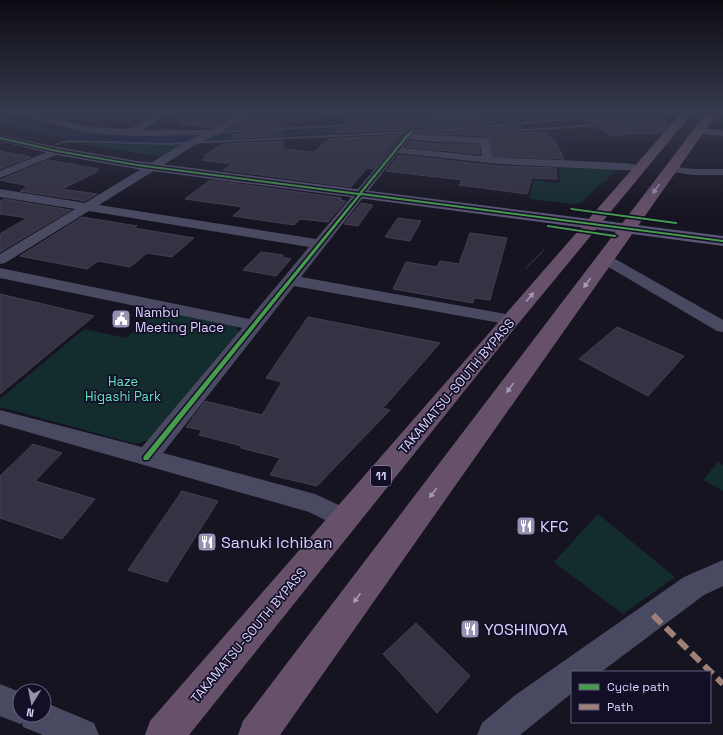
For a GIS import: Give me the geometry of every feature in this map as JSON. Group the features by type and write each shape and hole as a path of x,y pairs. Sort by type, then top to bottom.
{"highway":[{"name":"TAKAMATSU-SOUTH BYPASS","path":"164,735 511,320 659,146"},
{"path":"257,735 687,146"}],"street":[{"path":"47,146 156,164 596,221 723,232"},
{"path":"51,146 57,148"},
{"path":"0,260 185,146"},
{"path":"146,458 289,280 399,146"},
{"path":"485,146 488,160"},
{"path":"0,175 57,148"},
{"path":"396,150 488,160 640,168"},
{"path":"670,169 693,172 723,172"},
{"path":"0,193 319,244"},
{"path":"629,225 723,241"},
{"path":"604,259 723,327"},
{"path":"0,273 254,325"},
{"path":"289,280 511,320"},
{"path":"0,417 315,504 344,519"},
{"path":"576,671 694,586 723,572"},
{"path":"494,735 526,708 571,675"},
{"path":"0,700 12,705"},
{"path":"52,722 82,735"}],"path":[{"path":"526,268 545,248"}],"green space":[{"path":"95,146 179,146 165,155 158,156"},
{"path":"559,165 617,169 582,203 573,204 529,199 534,180 560,183"},
{"name":"Haze Higashi Park","path":"156,310 236,327 239,332 148,440 136,444 0,407 0,399 84,329 126,338"},
{"path":"718,462 723,465 723,491 703,480"},
{"path":"598,514 675,577 623,614 554,562"}],"building":[{"path":"219,146 284,146 284,149 314,152 321,146 392,146 373,169 367,168 351,187 223,170 232,164 202,160 207,156 204,156"},
{"path":"479,146 480,154 406,147"},
{"path":"491,146 558,146 564,159 494,156"},
{"path":"0,151 31,157 0,169"},
{"path":"399,155 499,166 556,168 557,179 532,178 527,194 459,185 462,180 386,171"},
{"path":"48,160 99,169 94,171 97,172 62,189 97,194 85,201 20,191 28,186 0,180"},
{"path":"210,180 342,198 340,200 346,201 328,222 300,219 294,225 233,216 243,207 185,199"},
{"path":"4,199 71,210 0,252 0,234 27,218 0,214 0,201"},
{"path":"361,203 373,205 358,226 344,224"},
{"path":"82,217 137,226 134,228 194,238 172,257 147,253 130,267 98,261 87,269 20,256"},
{"path":"398,218 421,221 410,241 385,237"},
{"path":"470,233 507,238 490,300 474,298 473,303 393,289 406,262 437,267 440,261 459,264"},
{"path":"261,252 283,255 282,257 291,259 276,276 243,270"},
{"path":"0,294 94,316 0,394"},
{"path":"308,317 440,343 383,408 390,410 317,486 270,475 280,458 199,435 202,430 186,427 205,401 262,415 282,382 266,378"},
{"path":"617,327 684,356 648,396 579,359"},
{"path":"33,444 62,453 35,481 95,499 62,539 0,518 0,476"},
{"path":"182,491 218,501 167,582 128,570"},
{"path":"416,623 470,676 437,713 383,654"}],"marked path":[{"path":"653,615 710,671"},
{"path":"711,672 723,684"}],"cycle path":[{"path":"36,146 137,165 723,241"},
{"path":"146,458 399,146"},
{"path":"572,209 676,223"},
{"path":"548,226 615,236"}],"place":[{"name":"Nambu Meeting Place","path":"121,319"},
{"name":"KFC","path":"526,526"},
{"name":"Sanuki Ichiban","path":"207,542"},
{"name":"YOSHINOYA","path":"470,629"}]}
